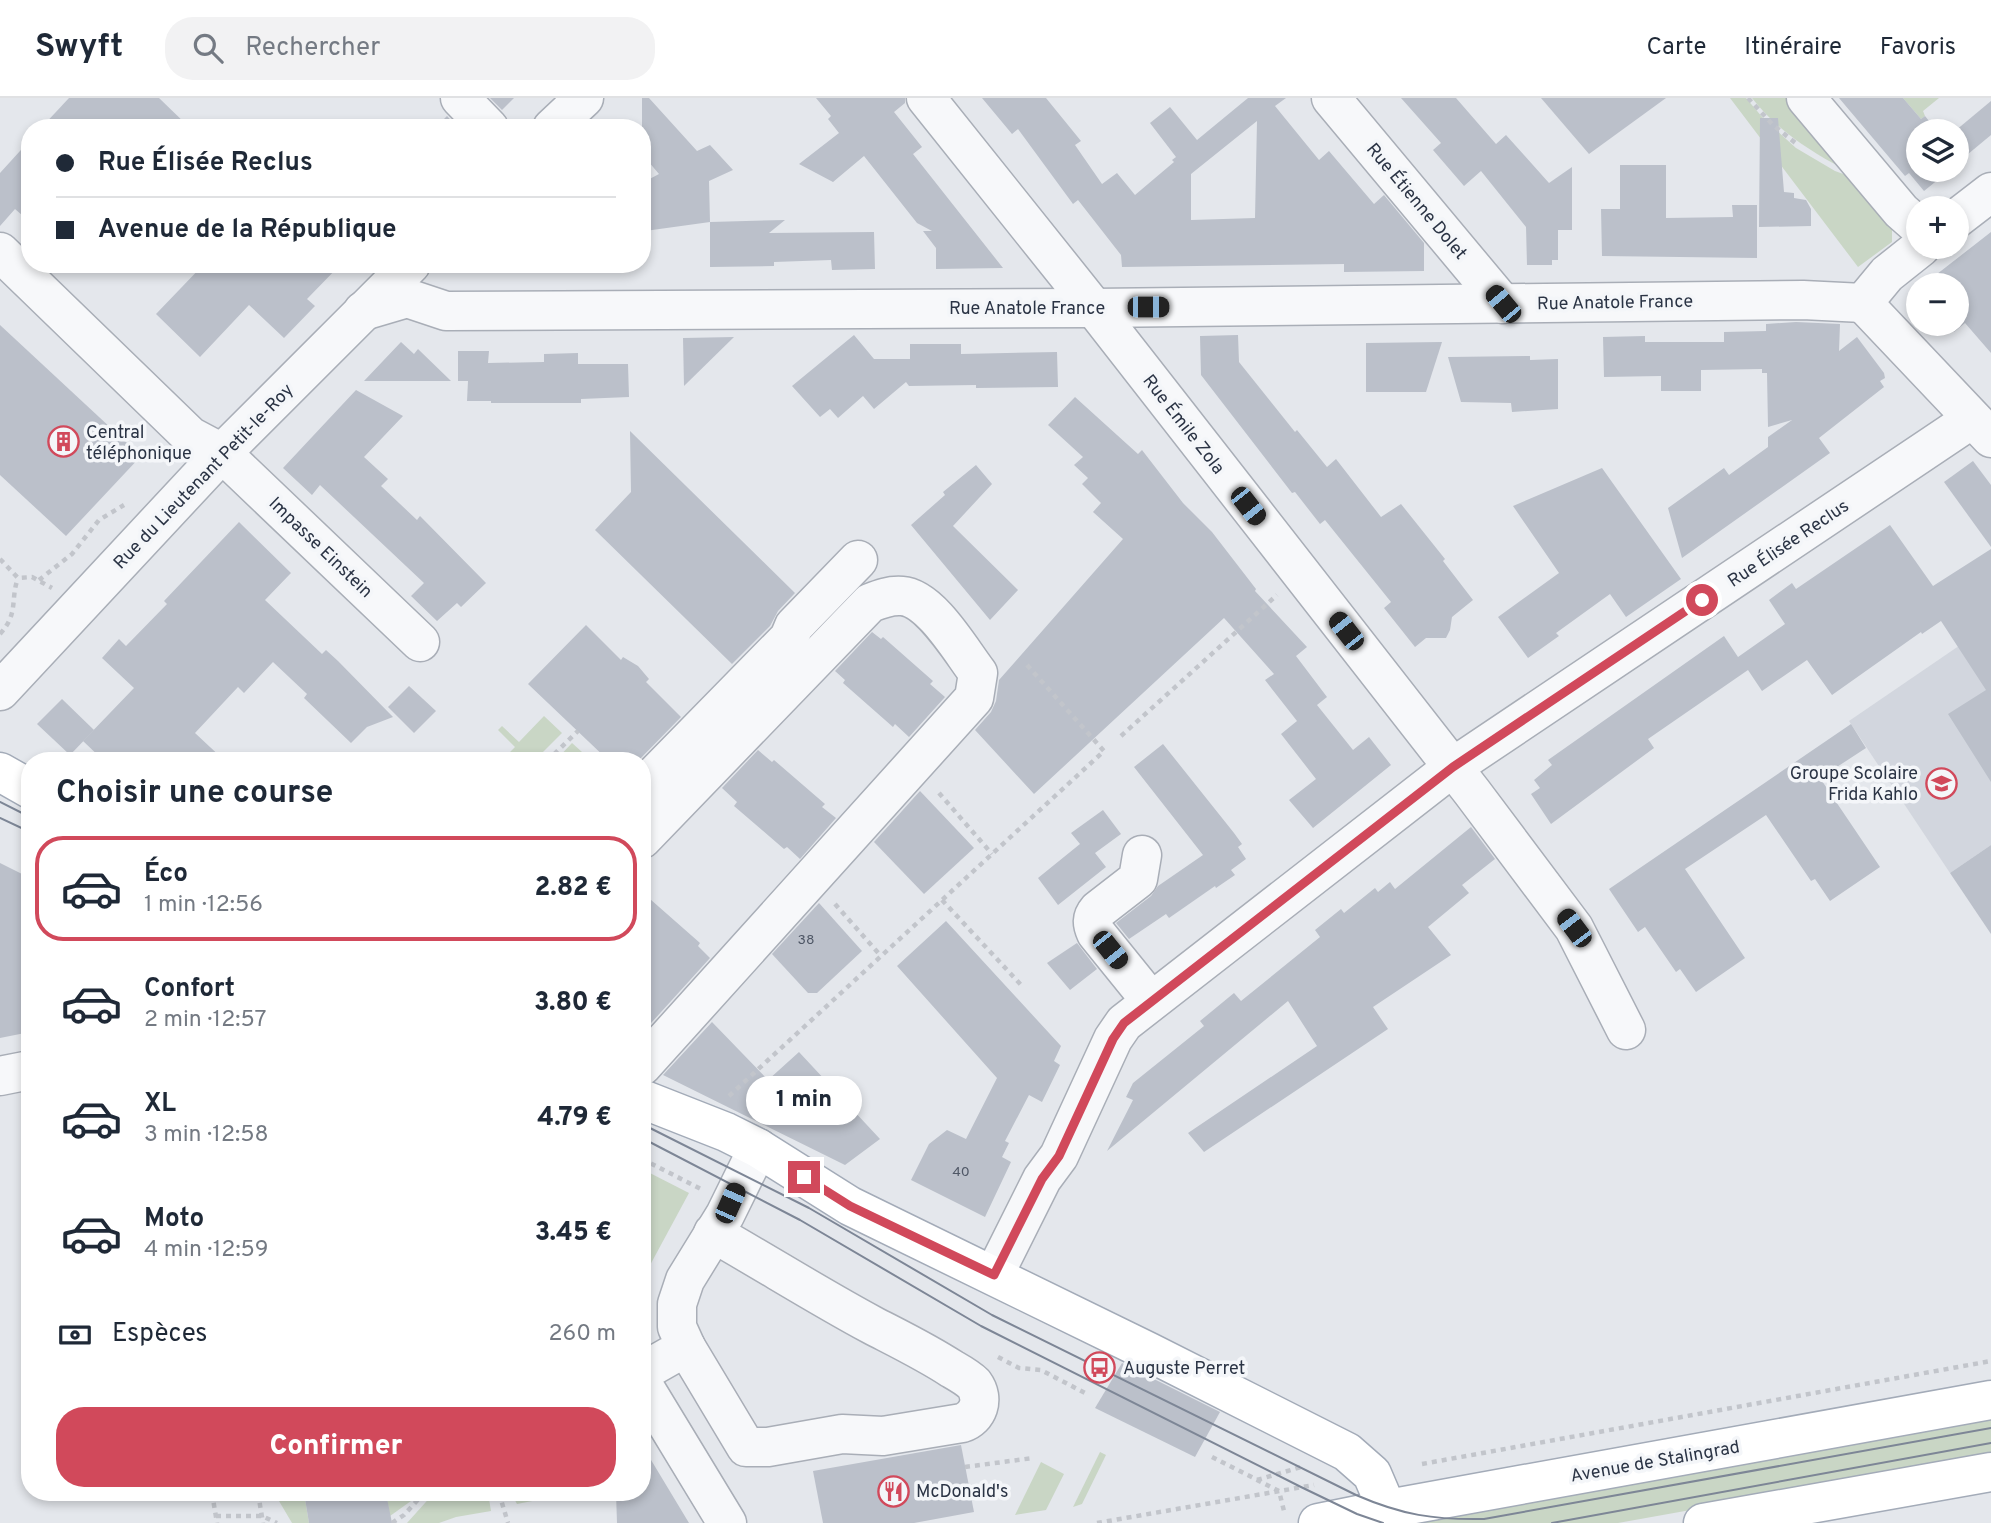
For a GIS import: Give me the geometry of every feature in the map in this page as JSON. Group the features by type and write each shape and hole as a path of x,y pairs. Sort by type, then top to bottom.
{"main road":[{"path":"0,772 21,784"},
{"path":"651,1103 726,1132 758,1148 850,1206 1348,1452 1372,1474 1389,1516"},
{"name":"Avenue de Stalingrad","path":"1301,1517 1389,1516 1991,1400"},
{"path":"1703,1523 1991,1472"}],"street":[{"path":"460,98 480,119"},
{"path":"562,119 584,98"},
{"name":"Rue Émile Zola","path":"926,98 1453,767 1574,928 1626,1030"},
{"name":"Rue Étienne Dolet","path":"1331,98 1503,304"},
{"path":"1806,98 1906,215"},
{"path":"1969,209 1991,192"},
{"name":"Impasse Einstein","path":"0,252 21,272"},
{"path":"1906,259 1887,274 1863,303 1981,428"},
{"name":"Impasse Einstein","path":"22,273 190,436 222,453 420,642"},
{"name":"Rue du Lieutenant Petit-le-Roy","path":"0,691 222,453 402,273"},
{"name":"Rue Anatole France","path":"363,311 407,298 418,304 446,311 1094,308 1803,300 1863,303"},
{"name":"Rue Élisée Reclus","path":"994,1275 1042,1179 1059,1156 1113,1039 1124,1023 1453,767 1981,428"},
{"path":"651,779 789,638 794,626 858,560"},
{"path":"651,830 870,603 886,597 904,596 921,603 937,619 978,673 974,698 651,1056"},
{"path":"1142,855 1138,879 1098,910 1093,916 1093,925 1096,933 1151,1001"},
{"path":"0,1076 21,1072"},
{"path":"713,1233 872,1325 923,1350 965,1377 973,1383 978,1392 978,1407 971,1419 962,1423 883,1436 842,1434 768,1447 746,1447 686,1347 677,1326 677,1304 685,1280 713,1233 725,1215 758,1148"},
{"path":"651,1368 686,1347"},
{"path":"651,1397 727,1523"}],"path":[{"path":"39,580 72,554 99,520 130,502"},
{"path":"0,559 18,578"},
{"path":"1121,736 1300,572"},
{"path":"18,578 33,577 39,580 55,590 76,610"},
{"path":"0,634 15,607 15,586 18,578"},
{"path":"690,1118 725,1099 1104,751 1027,665"},
{"path":"556,752 578,731"},
{"path":"939,793 992,854"},
{"path":"942,900 1023,987"},
{"path":"835,904 881,956"},
{"path":"1041,1370 1087,1394"},
{"path":"1212,1457 1279,1491 1301,1517"},
{"path":"965,1467 1033,1458"},
{"path":"213,1501 217,1523"},
{"path":"259,1501 263,1523"},
{"path":"392,1523 417,1501"},
{"path":"501,1501 508,1523"},
{"path":"216,1516 261,1516 277,1523"}],"shaded area":[{"name":"Groupe Scolaire Frida Kahlo","path":"1991,624 1991,845 1950,873 1849,721"}],"green space":[{"path":"1730,98 1746,98 1763,118 1796,148 1846,175 1892,228 1892,242 1858,267"},
{"path":"1752,98 1794,98 1842,168 1793,138"},
{"path":"1903,98 1939,98 1923,111 1925,116 1921,119"},
{"path":"544,716 562,733 543,752 510,752 515,747 498,730 502,726 519,742"},
{"path":"572,743 582,752 564,752"},
{"path":"651,1174 689,1193 651,1263"},
{"path":"1991,1417 1991,1456 1618,1523 1408,1523"},
{"path":"1100,1452 1106,1455 1082,1504 1073,1507"},
{"path":"1041,1462 1064,1474 1046,1510 1015,1515"},
{"path":"279,1501 305,1501 309,1523 292,1523"},
{"path":"387,1501 411,1501 390,1516"},
{"path":"427,1501 489,1501 491,1511 439,1523 407,1523"}],"building":[{"path":"69,98 159,98 181,119 49,119"},
{"path":"490,98 514,98 502,110"},
{"path":"642,98 649,98 697,151 710,145 733,170 709,181 710,222 651,230 651,178 659,174 651,165 651,119 642,119"},
{"path":"816,98 905,98 905,103 894,112 922,147 913,154 1003,268 936,269 936,248 923,231 932,231 917,223 864,156 833,182 799,164 839,133 828,119 831,116"},
{"path":"982,98 1046,98 1081,141 1075,145 1102,184 1117,173 1135,195 1174,162 1172,160 1176,157 1150,123 1170,107 1197,140 1248,98 1286,98 1275,106 1319,160 1329,151 1374,204 1384,195 1424,243 1424,271 1344,272 1344,264 1122,267 1121,255 1078,200 1073,204 1018,129 1012,134","holes":["1257,121 1255,218 1191,220 1191,174"]},
{"path":"1401,98 1456,98 1496,144 1506,135 1549,183 1572,167 1572,230 1558,230 1558,260 1552,260 1552,265 1527,265 1526,227 1481,171 1464,186 1433,150 1441,143"},
{"path":"1541,98 1666,98 1589,154"},
{"path":"1839,98 1903,98 1921,119 1906,119 1905,176"},
{"path":"1991,101 1991,135 1969,153 1969,119"},
{"path":"1760,118 1778,118 1784,192 1794,193 1794,198 1806,200 1811,209 1811,226 1759,227"},
{"path":"21,150 21,214 15,209 0,226 0,173"},
{"path":"1620,165 1666,165 1666,218 1733,217 1732,205 1757,205 1757,258 1602,256 1601,209 1620,209"},
{"path":"1916,182 1935,182 1924,191"},
{"path":"785,220 769,233 874,232 875,269 832,270 831,260 774,262 774,266 710,267 710,222"},
{"path":"1991,232 1991,353 1969,328 1969,273 1938,273 1956,259 1969,259 1969,249"},
{"path":"195,273 332,273 307,299 315,306 284,338 249,305 200,357 156,314"},
{"path":"1766,324 1840,324 1839,351 1857,337 1884,373 1885,378 1880,381 1884,387 1819,438 1830,453 1682,558 1668,508 1724,468 1729,475 1768,447 1768,437 1792,420 1768,427 1767,373 1762,373 1762,369 1701,370 1701,391 1661,391 1661,376 1604,377 1603,337 1645,336 1645,342 1724,342 1724,332 1766,331"},
{"name":"Central téléphonique","path":"0,325 141,456 66,536 0,475"},
{"path":"854,335 874,359 910,359 910,344 961,344 961,354 1057,352 1058,387 909,386 906,382 874,409 863,396 838,418 830,409 820,417 792,386"},
{"path":"1238,335 1239,362 1327,467 1336,459 1381,517 1401,504 1445,559 1443,561 1473,600 1452,617 1446,638 1426,638 1415,647 1384,608 1391,602 1325,520 1320,524 1295,492 1292,493 1201,375 1200,336"},
{"path":"734,337 684,386 683,338"},
{"path":"401,342 414,354 418,349 451,381 364,381"},
{"path":"1442,342 1426,392 1366,392 1366,343"},
{"path":"458,351 489,351 488,363 544,362 544,354 578,353 578,364 628,364 629,397 581,399 581,403 467,401 468,381 458,381"},
{"path":"1530,356 1530,360 1558,359 1558,409 1512,412 1511,403 1461,402 1448,357"},
{"path":"356,390 403,416 364,457 388,479 381,486 417,520 420,516 486,583 461,607 457,603 437,621 411,596 424,583 320,485 312,495 283,468"},
{"path":"1075,397 1138,454 1142,450 1183,503 1212,532 1255,591 1307,647 1296,656 1327,697 1317,705 1353,750 1369,737 1391,765 1313,828 1289,800 1316,779 1281,734 1297,721 1265,680 1274,674 1224,618 1034,794 975,730 991,712 996,701 999,680 1123,539 1093,512 1101,503 1082,484 1088,478 1074,465 1083,457 1048,425"},
{"path":"630,431 795,593 778,611 770,626 732,664 595,530 631,492"},
{"path":"1973,461 1991,485 1991,547 1944,482"},
{"path":"976,465 992,484 953,526 1018,590 990,620 911,525 945,495 943,492"},
{"path":"1602,468 1681,579 1626,617 1610,594 1556,633 1559,636 1528,658 1498,617 1559,573 1513,506"},
{"path":"239,522 291,573 265,600 322,654 326,650 393,717 367,727 351,743 304,698 307,694 273,662 244,693 238,687 195,733 215,752 95,752 83,741 134,688 102,658 119,639 126,646 167,604 164,601"},
{"path":"1890,525 1933,586 1991,549 1991,782 1948,714 1986,690 1941,621 1922,634 1921,632 1832,695 1807,660 1762,691 1748,670 1648,739 1654,748 1551,824 1531,794 1540,788 1534,780 1552,765 1548,760 1724,636 1738,657 1785,624 1769,600 1792,583 1796,589"},
{"path":"586,625 621,660 623,657 638,666 649,679 646,682 681,717 647,752 600,752 528,684"},
{"path":"872,632 881,639 883,637 933,681 930,684 945,697 909,737 895,724 893,727 843,683 845,680 835,671"},
{"path":"409,686 436,711 414,733 388,707"},
{"path":"62,699 94,730 73,752 67,752 37,724"},
{"path":"1851,724 1866,748 1820,778 1880,867 1830,901 1815,879 1811,881 1766,815 1685,869 1745,958 1696,992 1680,969 1676,972 1645,927 1638,932 1609,889"},
{"path":"1163,744 1242,844 1238,847 1246,859 1231,870 1235,875 1216,888 1215,886 1169,918 1166,914 1129,939 1116,923 1151,896 1158,886 1203,855 1134,767"},
{"path":"758,750 772,762 774,760 825,804 822,807 836,818 800,859 787,847 784,849 734,806 737,802 722,788"},
{"path":"920,791 974,848 924,894 874,842"},
{"path":"1103,810 1121,834 1095,853 1106,867 1058,905 1038,878 1080,844 1071,833"},
{"path":"1471,827 1495,859 1462,885 1469,893 1428,927 1451,955 1373,1007 1388,1029 1204,1152 1188,1133 1317,1046 1288,1001 1107,1151 1133,1100 1126,1097 1133,1083 1204,1026 1200,1021 1234,993 1241,1001 1320,937 1315,930 1341,909 1344,913 1375,888 1378,892 1390,882 1395,889"},
{"path":"1991,845 1991,934 1950,873"},
{"path":"0,863 21,874 21,1034 0,1038"},
{"path":"651,900 700,943 698,946 710,958 651,1023"},
{"path":"819,903 862,951 817,993 808,993 772,954"},
{"path":"946,921 1061,1046 1054,1061 1060,1065 1042,1102 1029,1095 1005,1141 1009,1143 1002,1157 1011,1162 985,1217 911,1180 929,1144 947,1130 966,1139 997,1078 897,966"},
{"path":"1077,943 1097,969 1070,990 1047,963"},
{"path":"712,1022 768,1080 799,1052 880,1139 845,1165 663,1075"},
{"path":"1122,1363 1220,1412 1195,1457 1095,1408"},
{"name":"McDonald's","path":"961,1445 974,1512 914,1523 823,1523 813,1471"},
{"path":"651,1460 689,1523 617,1523 616,1501 651,1501"},
{"path":"305,1501 388,1501 392,1523 309,1523"}],"tram line":[{"path":"0,802 21,812"},
{"path":"0,818 21,828"},
{"path":"651,1129 809,1208 992,1315 1356,1495 1404,1512 1434,1517 1484,1519 1991,1428"},
{"path":"651,1143 800,1220 981,1326 1301,1487 1357,1514 1383,1523"},
{"path":"1552,1523 1991,1443"}],"place":[{"name":"Central téléphonique","path":"63,442"},
{"name":"Groupe Scolaire Frida Kahlo","path":"1941,783"},
{"name":"Auguste Perret","path":"1100,1368"},
{"name":"McDonald's","path":"893,1491"}],"route":[{"path":"804,1177 850,1206 994,1275 1042,1179 1059,1156 1113,1039 1124,1023 1453,767 1702,600"}]}
